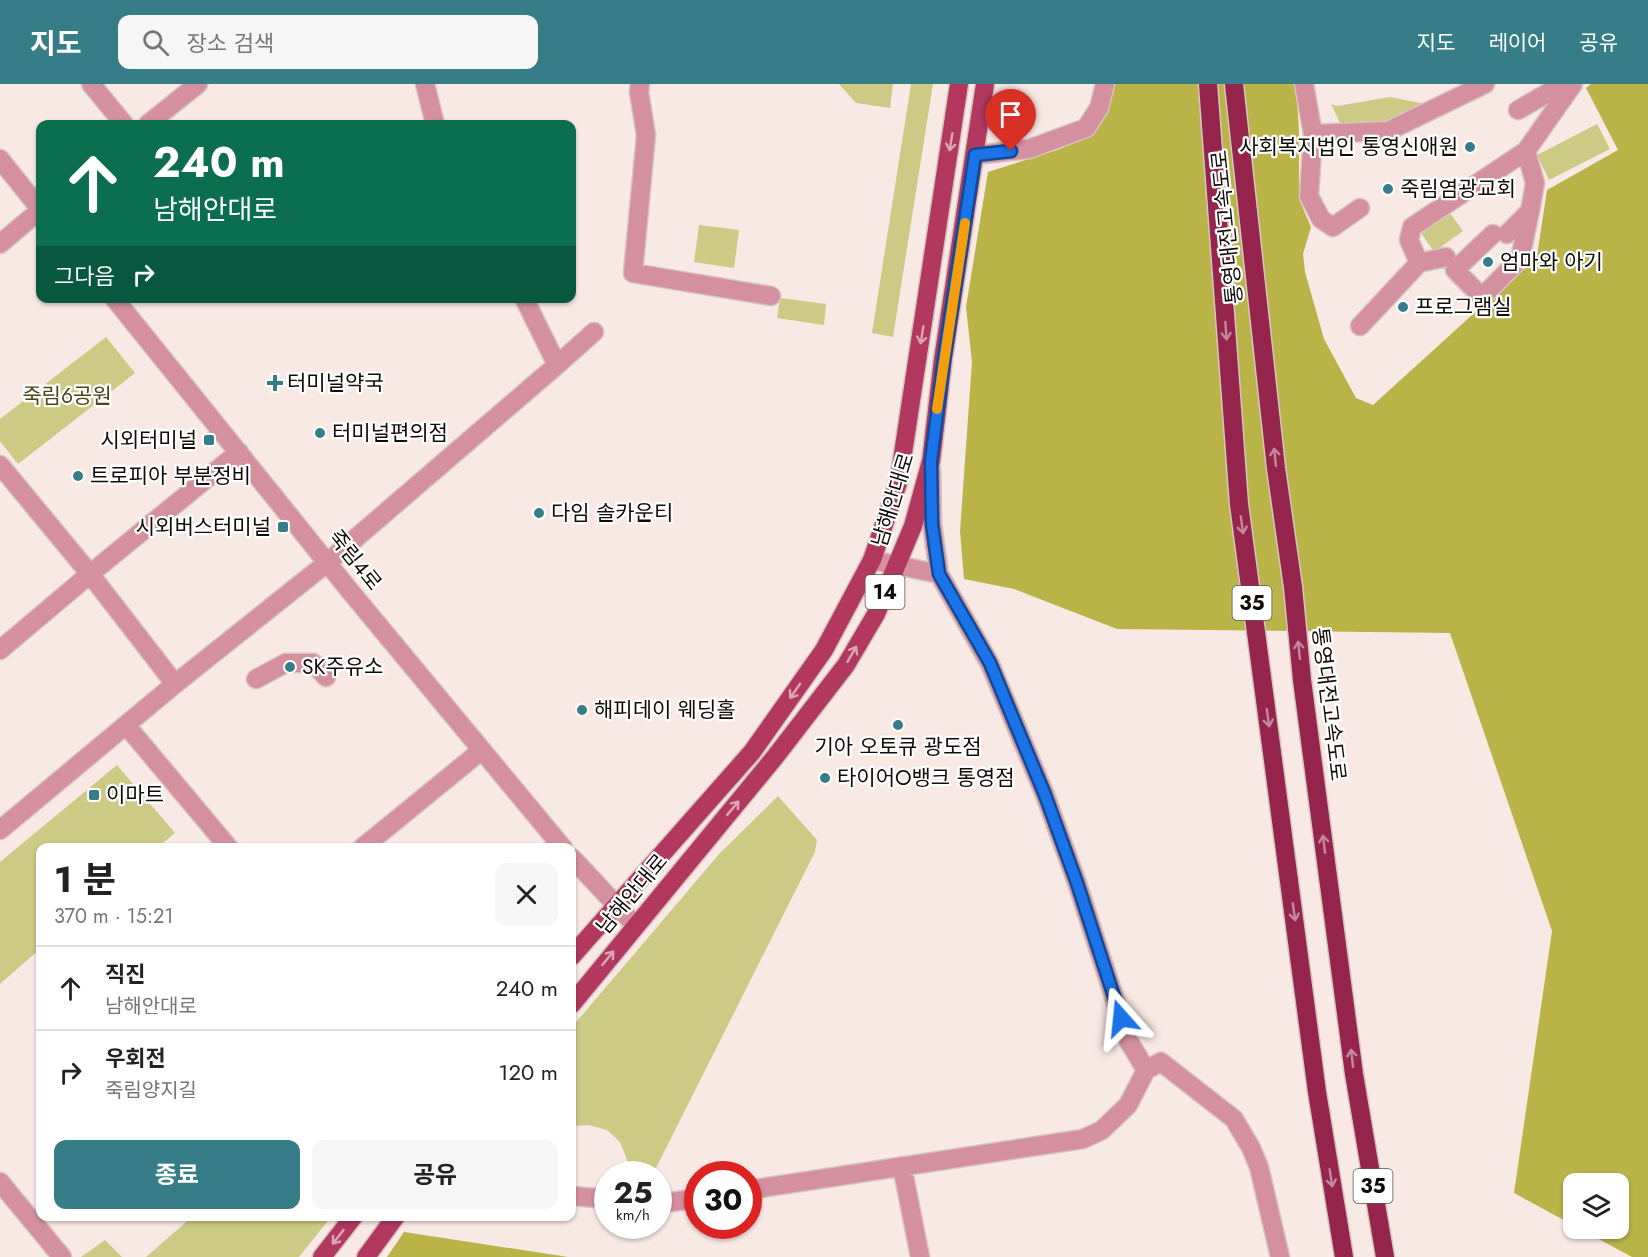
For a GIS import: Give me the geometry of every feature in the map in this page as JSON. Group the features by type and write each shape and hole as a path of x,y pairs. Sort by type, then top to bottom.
{"highway":[{"name":"통영대전고속도로","path":"1208,84 1239,504 1322,1120 1344,1257"},
{"name":"통영대전고속도로","path":"1234,84 1276,468 1293,587 1302,680 1361,1116 1385,1257"}],"main road":[{"name":"남해안대로","path":"576,951 752,752 824,650 872,560 899,480 959,84"},
{"name":"남해안대로","path":"576,999 775,758 846,665 876,614 913,526 931,461 985,84"},
{"path":"322,1257 350,1221"},
{"path":"366,1257 392,1221"}],"street":[{"path":"91,84 121,120"},
{"path":"153,120 198,84"},
{"path":"425,84 434,120"},
{"path":"640,84 639,92 646,135 633,273 771,296"},
{"path":"975,155 1029,149 1086,128 1099,108 1105,84"},
{"path":"1304,84 1313,134 1309,196 1321,219 1333,227 1360,208"},
{"path":"1313,134 1388,131 1485,84"},
{"path":"1518,110 1563,84"},
{"path":"1419,263 1409,240 1412,227 1526,151 1573,84"},
{"path":"1526,151 1535,183 1530,211 1520,259 1482,297 1455,270 1530,211"},
{"path":"0,159 36,205"},
{"path":"0,244 36,213"},
{"path":"1360,326 1419,263 1446,257"},
{"name":"죽림4로","path":"118,303 559,843"},
{"path":"526,303 557,365"},
{"path":"0,830 175,684 328,562 594,332"},
{"path":"0,650 239,452"},
{"path":"931,461 932,524 939,574 990,663 1045,795 1077,883 1128,1040 1146,1070"},
{"path":"0,465 90,574 175,684"},
{"path":"872,560 939,574"},
{"path":"256,679 286,663 313,663 326,677"},
{"path":"126,725 225,843"},
{"path":"383,841 482,750"},
{"path":"576,862 635,925"},
{"path":"762,1188 1083,1138 1102,1130 1128,1105 1146,1070 1161,1062 1234,1119 1259,1167 1280,1257"},
{"path":"902,1166 920,1257"},
{"path":"0,1182 62,1257"},
{"path":"576,1196 594,1198"}],"green space":[{"path":"839,84 893,84 890,108 856,103"},
{"path":"911,84 933,84 893,337 872,333"},
{"path":"1390,97 1426,104 1390,123 1351,126 1340,123 1331,104 1337,106"},
{"path":"1597,124 1610,149 1549,180 1537,155"},
{"path":"1450,213 1463,231 1434,252 1421,233"},
{"path":"699,225 739,230 734,268 694,262"},
{"path":"780,298 826,304 824,325 777,318"},
{"name":"죽림6공원","path":"106,337 135,373 18,464 0,441 0,419"},
{"path":"117,765 175,833 163,843 36,843 36,952 0,984 0,862"},
{"path":"778,796 817,840 815,852 660,1161 627,1161 620,1142 607,1130 589,1125 576,1126 576,1022 720,853"},
{"path":"187,1221 328,1221 299,1257 146,1257"},
{"path":"105,1240 122,1257 81,1257"}],"shaded area":[{"path":"1114,84 1296,84 1299,199 1311,227 1303,254 1305,272 1324,339 1356,398 1373,405 1537,256 1547,190 1618,150 1586,88 1591,84 1648,84 1648,1257 1632,1257 1599,1239 1629,1239 1629,1173 1563,1173 1563,1220 1514,1193 1552,931 1450,633 1117,629 1014,589 964,579 960,531 972,362 966,307 988,172 1060,149 1089,136 1104,119"},
{"path":"404,1232 568,1257 387,1257"}],"slow traffic":[{"path":"937,409 965,223"}],"place":[{"name":"사회복지법인 통영신애원","path":"1470,147"},
{"name":"죽림염광교회","path":"1388,189"},
{"name":"엄마와 아기","path":"1488,262"},
{"name":"프로그램실","path":"1403,307"},
{"name":"터미널약국","path":"275,383"},
{"name":"터미널편의점","path":"320,433"},
{"name":"시외터미널","path":"209,440"},
{"name":"트로피아 부분정비","path":"78,476"},
{"name":"다임 솔카운티","path":"539,513"},
{"name":"시외버스터미널","path":"283,527"},
{"name":"SK주유소","path":"290,667"},
{"name":"해피데이 웨딩홀","path":"582,710"},
{"name":"기아 오토큐 광도점","path":"898,725"},
{"name":"타이어O뱅크 통영점","path":"825,778"},
{"name":"이마트","path":"94,795"}],"route":[{"path":"1011,151 975,155 931,461 932,524 939,574 990,663 1045,795 1077,883 1121,1018"}]}
